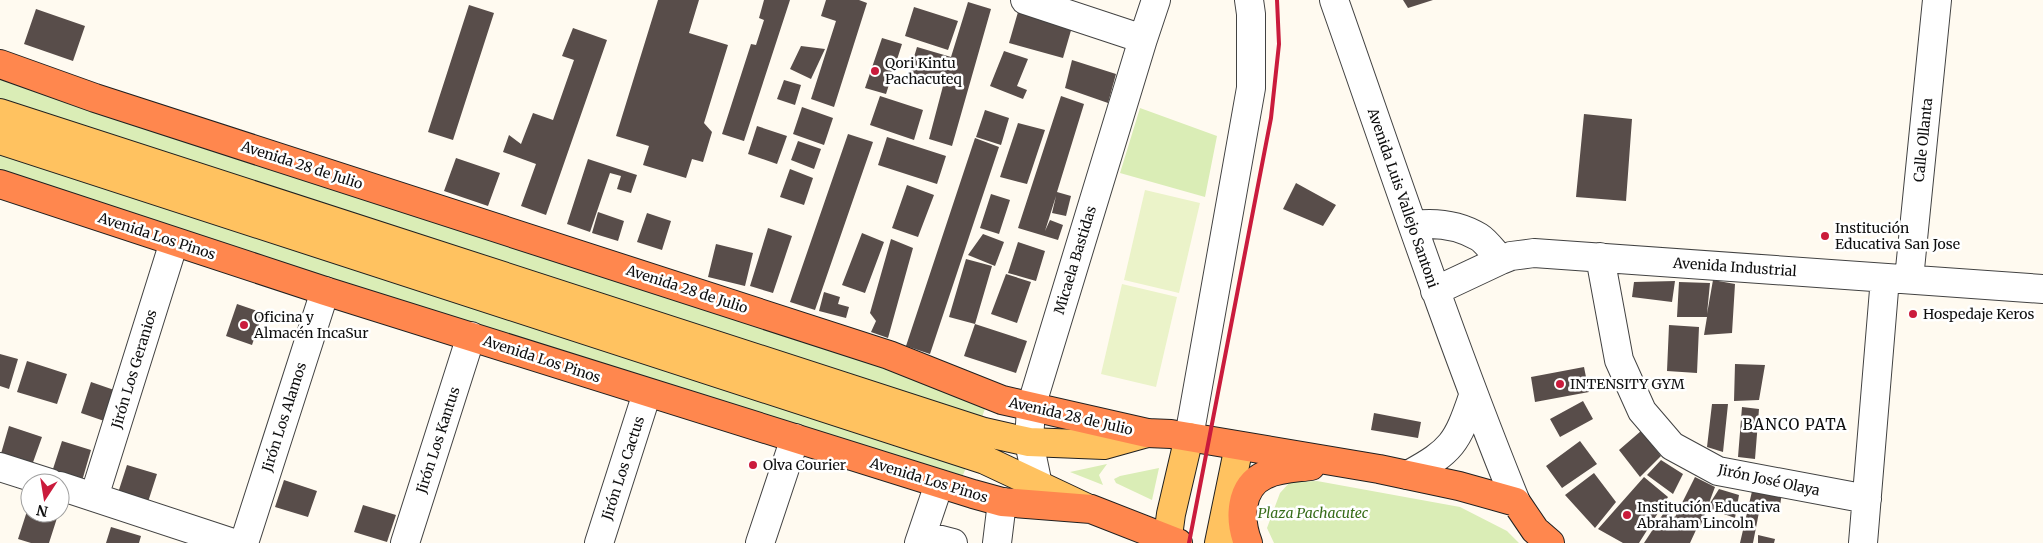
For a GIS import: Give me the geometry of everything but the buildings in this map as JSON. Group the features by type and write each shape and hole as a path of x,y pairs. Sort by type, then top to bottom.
{"highway":[{"name":"Avenida 28 de Julio","path":"0,64 95,98 871,349 1002,400 1147,433"},
{"name":"Avenida Los Pinos","path":"0,186 325,291 939,484 1002,502 1090,509 1171,542"},
{"path":"1147,433 1189,437 1379,469 1459,486 1516,502 1546,539"},
{"path":"1248,543 1243,524 1244,502 1251,486 1265,475 1279,470 1316,465 1379,469"}],"main road":[{"name":"Avenida 28 de Julio","path":"0,113 984,432 1029,442 1104,445 1147,433"},
{"path":"0,140 985,460 1090,509"},
{"path":"1171,542 1171,514 1189,437"},
{"path":"1219,543 1239,446"}],"street":[{"path":"1025,0 1143,39"},
{"name":"Micaela Bastidas","path":"1038,485 1029,442 1031,407 1156,0"},
{"path":"1189,437 1251,88 1251,14 1249,0"},
{"name":"Avenida Luis Vallejo Santoni","path":"1334,0 1473,396 1516,502"},
{"name":"Calle Ollanta","path":"1863,543 1867,499 1897,278 1937,0"},
{"path":"1414,225 1429,223 1445,224 1462,229 1480,238 1501,260"},
{"name":"Jirón Los Geranios","path":"94,497 174,242"},
{"name":"Avenida Industrial","path":"1435,291 1501,260 1512,256 1534,253 2043,289"},
{"name":"Jirón José Olaya","path":"1600,257 1619,360 1642,410 1672,446 1718,471 1867,499"},
{"name":"Jirón Los Alamos","path":"244,543 325,291"},
{"name":"Jirón Los Kantus","path":"405,543 471,336"},
{"name":"Jirón Los Cactus","path":"599,543 647,393"},
{"path":"1408,475 1430,464 1455,442 1473,396"},
{"path":"760,543 795,438"},
{"path":"0,467 20,473"},
{"path":"939,484 921,539 953,543"},
{"path":"70,489 94,497 161,532 233,543"},
{"path":"997,543 1002,502"}],"green space":[{"path":"0,79 989,397 980,423 0,105"},
{"path":"1140,108 1217,136 1205,197 1120,173"},
{"path":"0,149 968,463 960,482 0,171"},
{"path":"1145,190 1200,203 1179,293 1124,280"},
{"path":"1122,284 1177,297 1156,387 1101,374"},
{"path":"1107,464 1099,475 1103,485 1070,472"},
{"path":"1159,468 1152,500 1116,483 1114,479 1120,476"},
{"name":"Plaza Pachacutec","path":"1317,481 1460,507 1507,531 1519,543 1274,543 1267,528 1280,493 1290,482"}],"railway":[{"path":"1189,543 1271,118 1279,44 1277,0"}],"place":[{"name":"Qori Kintu Pachacuteq","path":"875,71"},
{"name":"Institución Educativa San Jose","path":"1825,236"},
{"name":"Hospedaje Keros","path":"1913,314"},
{"name":"Oficina y Almacén IncaSur","path":"244,325"},
{"name":"INTENSITY GYM","path":"1560,384"},
{"name":"Olva Courier","path":"753,465"},
{"name":"Institución Educativa Abraham Lincoln","path":"1627,515"}],"district":[{"name":"BANCO PATA","path":"1795,424"}]}
